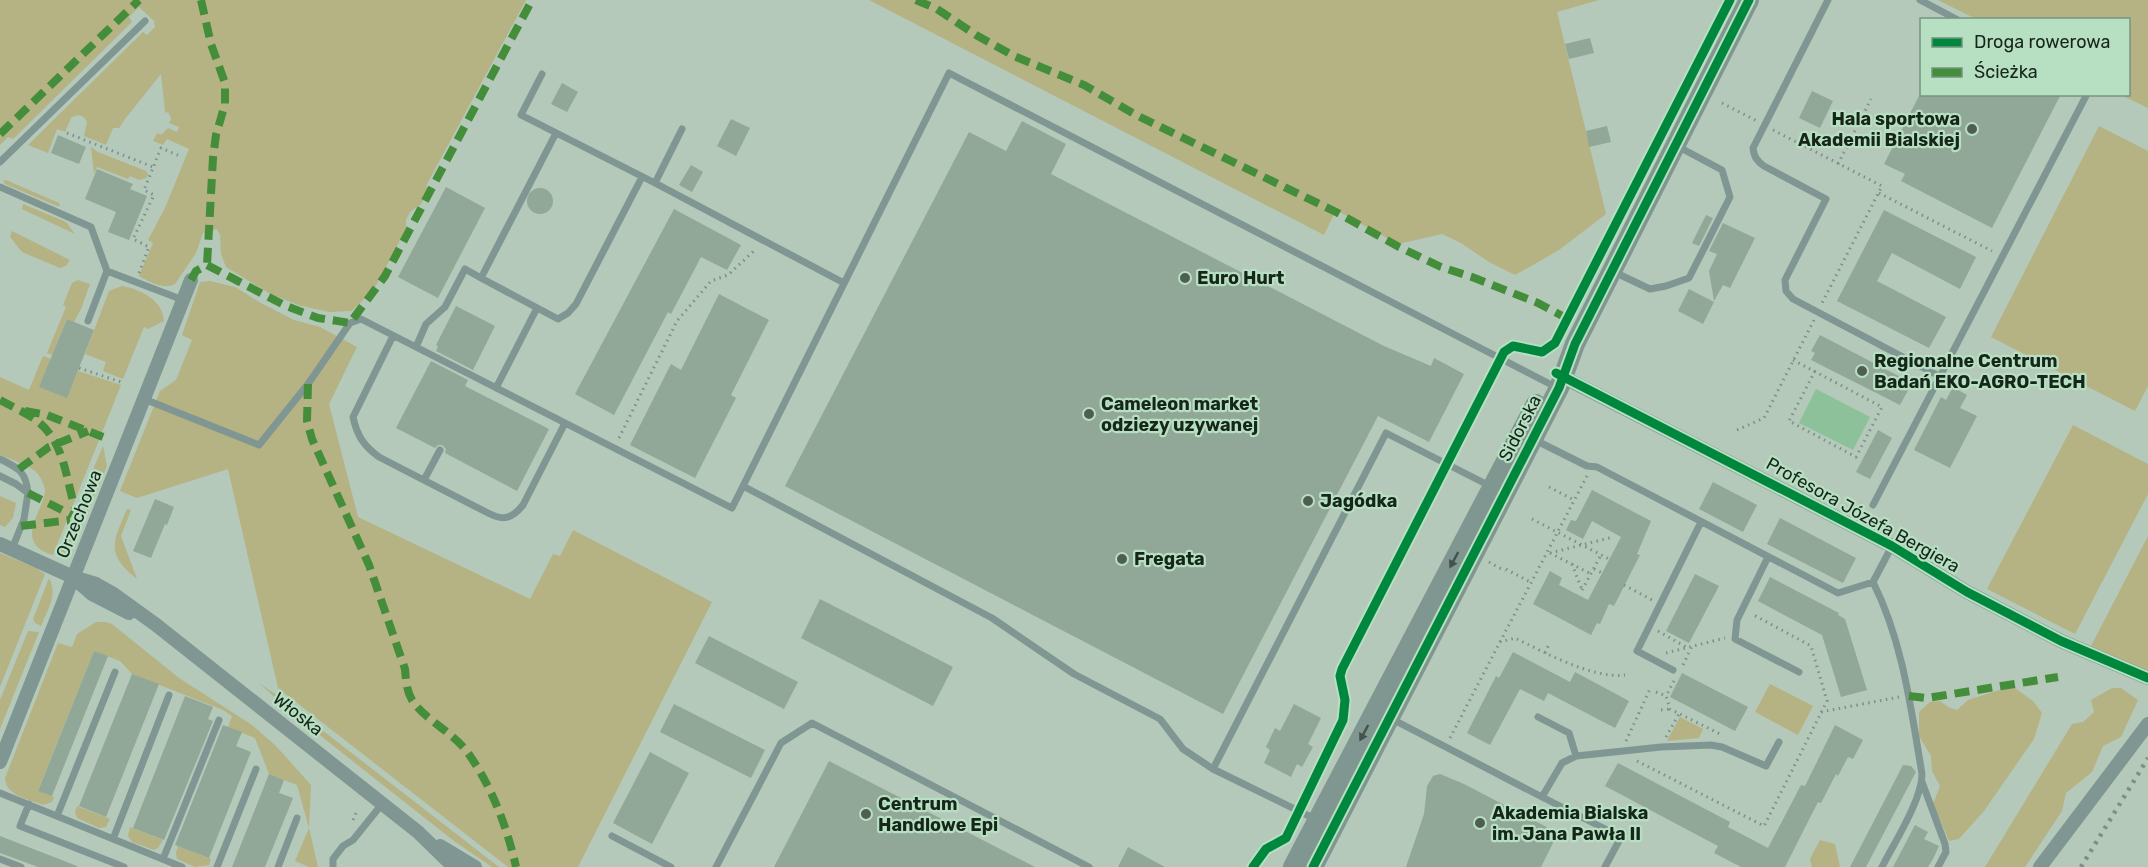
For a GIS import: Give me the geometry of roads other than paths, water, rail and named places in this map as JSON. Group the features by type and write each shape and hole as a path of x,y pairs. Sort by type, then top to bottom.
{"street":[{"name":"Sidorska","path":"1293,867 1325,824 1383,714 1575,344 1749,0"},
{"name":"Orzechowa","path":"0,762 191,280"},
{"name":"Profesora Józefa Bergiera","path":"1556,380 1892,546 1967,592 2051,636 2148,678"},
{"name":"Włoska","path":"6,547 73,578 92,594 155,624 418,832 454,867"},
{"path":"2040,867 2148,724"},
{"name":"Sidorska","path":"1313,867 1325,824"},
{"name":"Włoska","path":"418,832 475,867"}],"lane":[{"path":"1828,0 1754,148 1754,156 1758,162 1826,199 1785,280 1786,291 1793,299 1940,376"},
{"path":"1920,0 1954,18"},
{"path":"0,162 145,21"},
{"path":"144,399 259,445 308,384 350,323 361,319 732,508 949,73 1556,380"},
{"path":"542,74 521,115 844,283"},
{"path":"1874,505 2086,96"},
{"path":"654,183 682,129"},
{"path":"481,278 556,133"},
{"path":"1612,271 1650,289 1689,278 1730,198 1722,170 1676,145"},
{"path":"416,347 426,324 445,307 465,269 558,319 568,313 576,304 642,177"},
{"path":"0,187 91,227 107,272 88,321"},
{"path":"107,272 183,300"},
{"path":"496,388 537,308"},
{"path":"393,336 353,417 356,431 365,447 379,457 497,518 508,518 517,513 523,505 565,423"},
{"path":"473,387 477,378"},
{"path":"1213,769 1386,433 1499,490"},
{"path":"1526,436 1587,466 1597,467 1838,593 1874,582 1892,546"},
{"path":"424,480 440,450"},
{"path":"0,459 19,469 26,479 28,493 24,519 6,547"},
{"path":"0,476 28,493"},
{"path":"743,486 992,618 1074,674 1160,720 1183,749 1213,769 1325,824"},
{"path":"1675,673 1637,651 1701,522"},
{"path":"1768,557 1737,620 1735,639 1799,672"},
{"path":"1874,582 1884,603 1909,696 1922,782 1945,844 1946,852 1938,867"},
{"path":"57,816 115,672"},
{"path":"113,839 169,695"},
{"path":"1383,714 1621,837 1605,867"},
{"path":"1538,717 1569,733 1576,756"},
{"path":"163,859 219,720"},
{"path":"716,867 781,743 812,723 1089,867"},
{"path":"1542,796 1562,763 1576,756 1661,747 1711,745 1722,747 1766,766 1779,742"},
{"path":"218,867 256,769"},
{"path":"1882,867 1916,800 1922,782"},
{"path":"0,793 182,867"},
{"path":"28,804 20,826 124,867"},
{"path":"333,867 333,859 343,846 353,840 382,804"},
{"path":"278,867 297,818"},
{"path":"612,836 671,867"},
{"path":"0,859 21,867"}],"railway":[{"path":"2081,867 2148,758"}],"place":[{"name":"Hala sportowa Akademii Bialskiej","path":"1972,129"},
{"name":"Euro Hurt","path":"1185,278"},
{"name":"Regionalne Centrum Badań EKO-AGRO-TECH","path":"1862,371"},
{"name":"Cameleon market odziezy uzywanej","path":"1089,414"},
{"name":"Jagódka","path":"1308,501"},
{"name":"Fregata","path":"1122,559"},
{"name":"Centrum Handlowe Epi","path":"866,814"},
{"name":"Akademia Bialska im. Jana Pawła II","path":"1480,823"}]}
